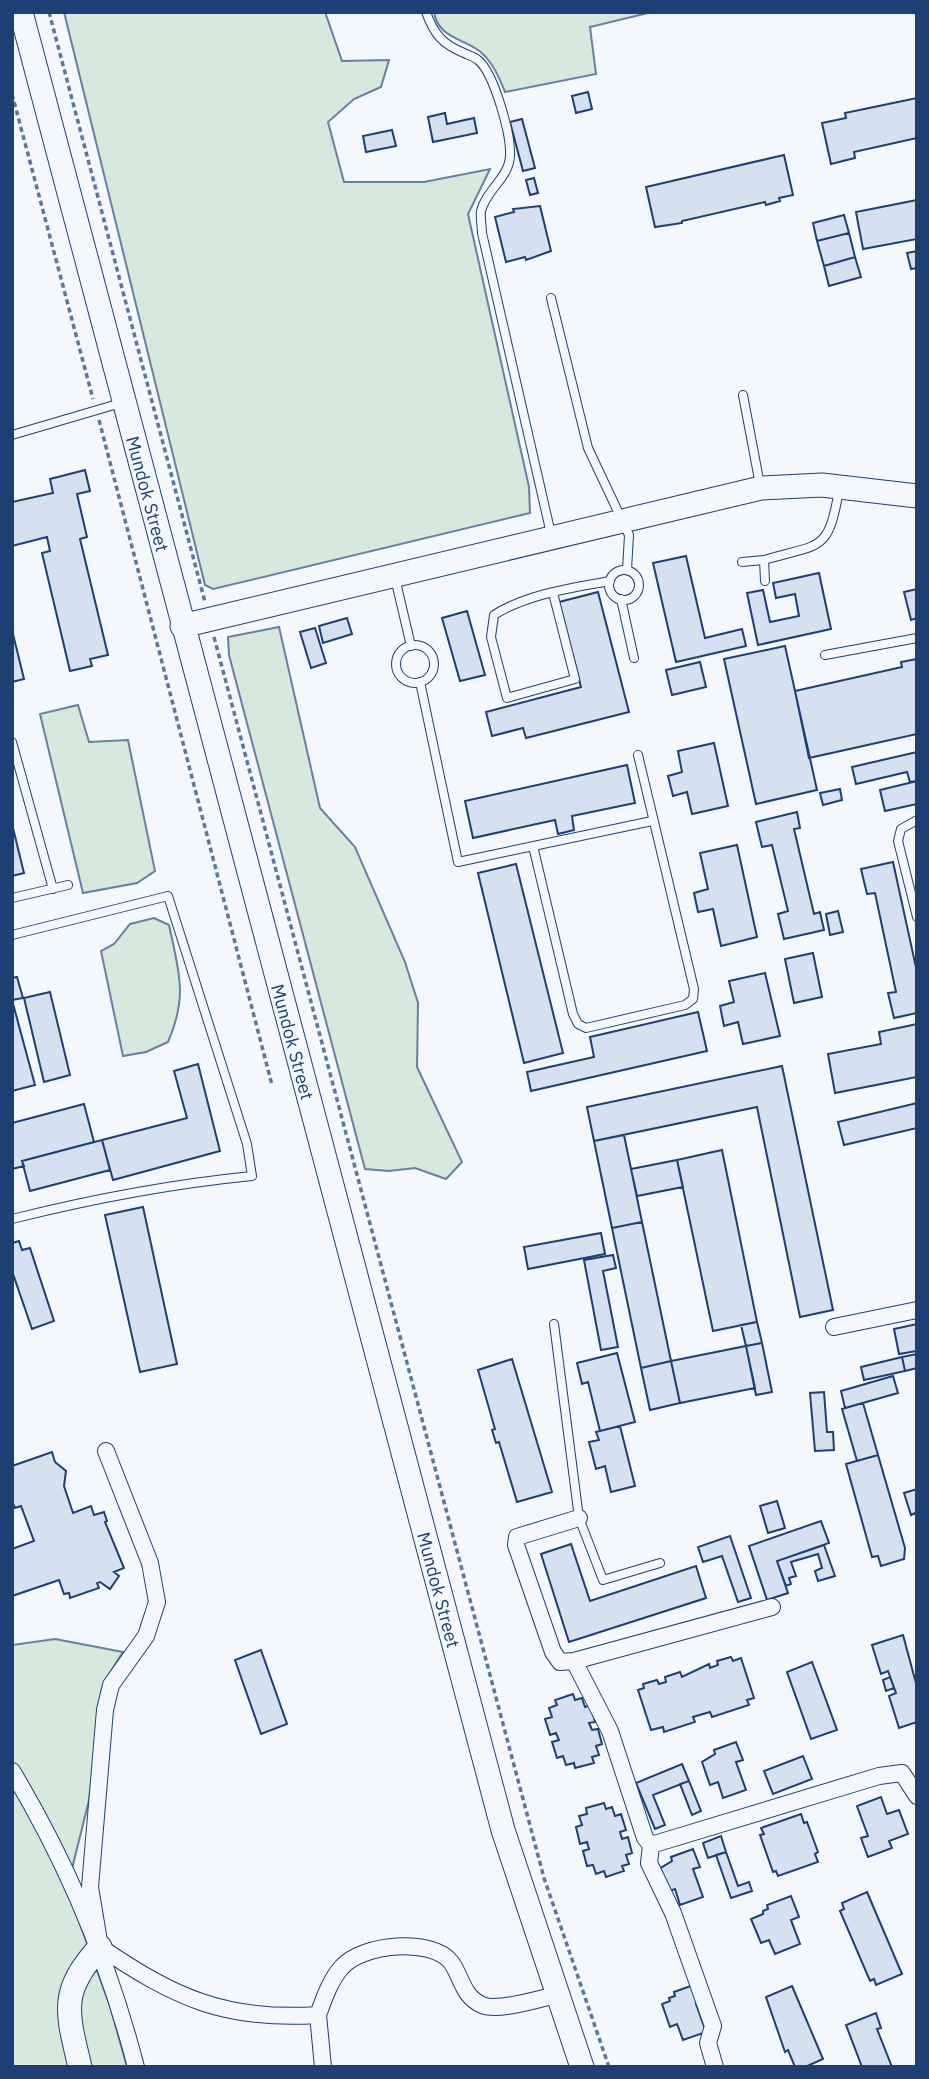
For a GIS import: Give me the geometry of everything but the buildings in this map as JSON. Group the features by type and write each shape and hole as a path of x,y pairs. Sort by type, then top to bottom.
{"main road":[{"name":"Mundok Street","path":"21,12 503,1830 582,2067"},
{"path":"182,626 761,488 839,487 917,496"},
{"path":"80,2067 69,2022 69,1993 85,1964 100,1947"}],"street":[{"path":"834,1328 917,1310"},
{"path":"106,1451 150,1563 157,1602 146,1636 111,1685 105,1710 90,1886 100,1947 145,1978 185,1998 273,2018 318,2015"},
{"path":"579,1518 517,1537 516,1545 553,1652 560,1662 574,1661 772,1607"},
{"path":"574,1661 610,1731 645,1838 651,1845 649,1863 673,1913 713,2026 708,2043 715,2067"},
{"path":"12,1771 41,1819 100,1947 120,2006 136,2067"},
{"path":"651,1845 879,1776 902,1773 917,1796"},
{"path":"323,2067 318,2015 328,1989 342,1966 365,1951 434,1949 450,1962 469,1997 485,2006 556,1995"}],"lane":[{"path":"426,12 432,29 444,45 478,59 492,80 502,113 510,156 505,173 489,193 481,212 482,233 552,537"},
{"path":"551,298 587,448 624,519 631,546 627,570"},
{"path":"743,395 761,488"},
{"path":"12,435 124,402"},
{"path":"742,562 764,560 819,545 828,535 839,487"},
{"path":"764,560 765,582"},
{"path":"621,599 632,597 638,588 636,577 627,570 616,572 610,581 611,592 621,599 634,658"},
{"path":"394,575 411,646"},
{"path":"552,593 575,679 507,698 491,637 494,615 514,602 552,593 610,581"},
{"path":"825,655 917,638"},
{"path":"411,646 423,647 432,656 433,669 420,682 407,681 397,666 400,653 411,646"},
{"path":"420,682 458,862 652,821"},
{"path":"12,743 53,889"},
{"path":"533,846 573,1014 578,1024 586,1028 685,1006 693,999 694,989 638,755"},
{"path":"917,820 901,829 898,841 917,917"},
{"path":"12,898 68,885"},
{"path":"12,934 168,896 247,1144 252,1176 195,1181 101,1198 12,1219"},
{"path":"554,1324 579,1518 603,1580 660,1563"}],"path":[{"path":"49,12 544,1878 609,2067"},
{"path":"12,94 272,1085"}],"shaded area":[{"path":"64,12 325,12 342,61 389,60 381,87 354,99 328,122 344,182 424,182 490,169 468,214 529,487 530,513 213,589 205,585"},
{"path":"434,12 652,12 590,27 596,74 505,92 487,59 478,50 445,32 436,20"},
{"path":"279,627 320,808 355,847 405,962 418,1003 417,1067 462,1162 446,1179 415,1168 389,1171 365,1169 229,655 228,637"},
{"path":"78,705 89,742 128,740 155,871 137,883 83,893 40,714"},
{"path":"154,918 169,925 180,984 178,1011 168,1042 146,1052 123,1056 101,951 114,944 130,924"},
{"path":"55,1639 123,1652 104,1682 89,1800 67,1889 110,2006 127,2067 12,2067 12,1645"}]}
